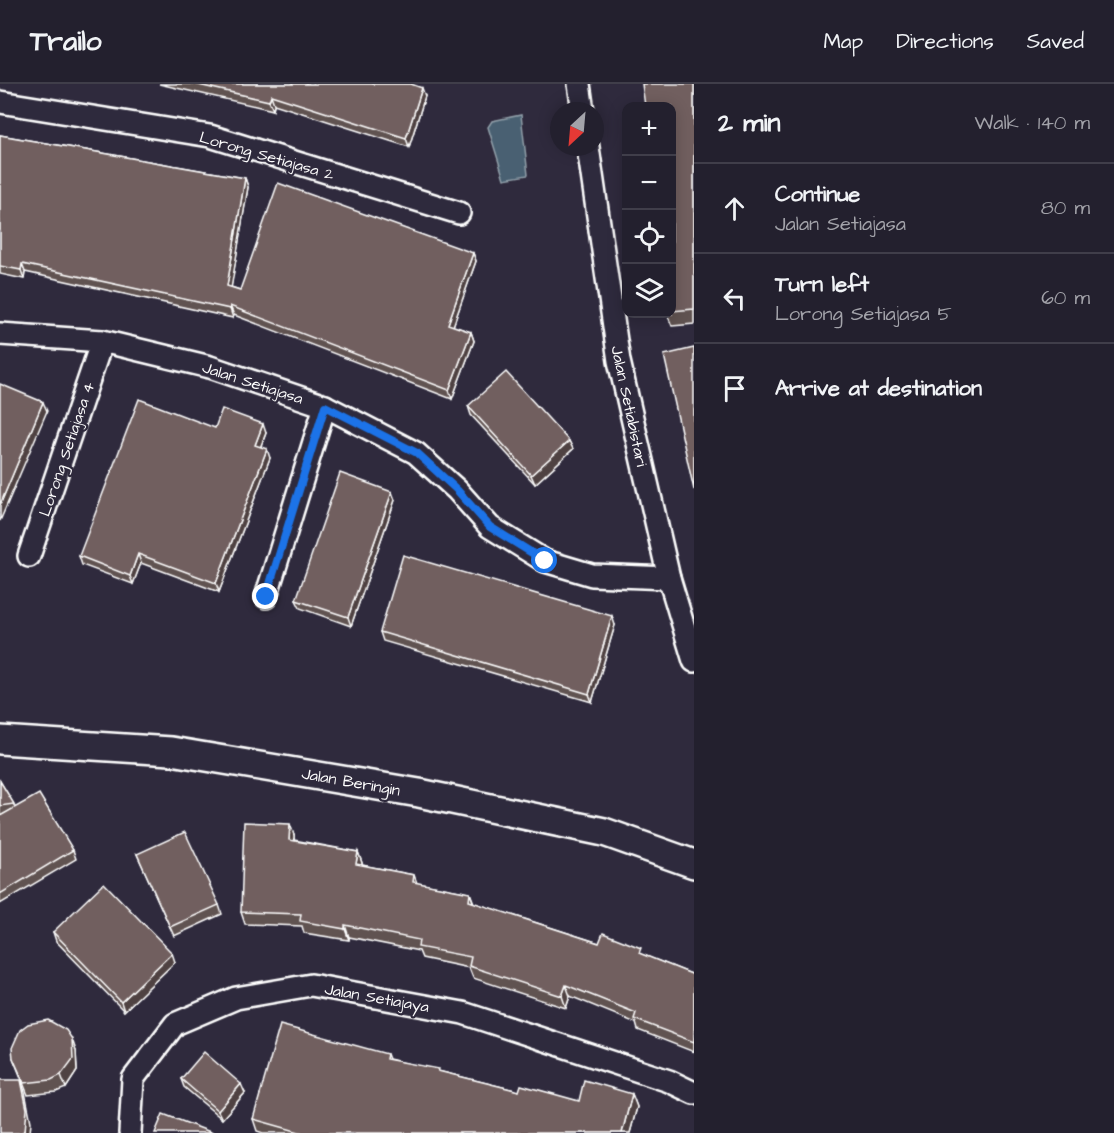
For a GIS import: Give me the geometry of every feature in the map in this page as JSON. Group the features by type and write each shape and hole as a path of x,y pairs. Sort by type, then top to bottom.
{"street":[{"path":"579,84 582,102"},
{"name":"Lorong Setiajasa 2","path":"0,102 210,136 459,213"},
{"name":"Jalan Setiabistari","path":"589,156 620,361 669,578 694,661"},
{"name":"Jalan Setiajasa","path":"0,334 102,341 210,367 325,406 417,453 457,490 490,527 545,561 592,574 669,578"},
{"name":"Lorong Setiajasa 4","path":"29,556 102,341"},
{"path":"266,597 325,406"},
{"name":"Jalan Beringin","path":"0,740 171,751 419,793 604,832 694,864"},
{"name":"Jalan Setiajaya","path":"130,1133 133,1079 175,1024 236,998 311,986 463,1013 669,1081 694,1093"}],"water":[{"path":"521,115 528,175 504,179 488,127 492,121"}],"building":[{"path":"194,84 411,84 422,88 406,138 271,95 269,101"},
{"path":"642,84 694,84 694,309 676,311 676,102 644,102"},
{"path":"0,135 245,178 227,286 240,290 278,183 473,253 448,324 471,332 449,390 230,306 230,309 22,264 21,270 0,266"},
{"path":"694,348 694,490 664,355"},
{"path":"506,372 569,441 531,475 468,406"},
{"path":"0,384 43,402 0,505"},
{"path":"139,399 215,428 222,409 263,424 255,445 267,449 216,583 138,554 130,576 79,556"},
{"path":"340,473 392,492 348,617 296,600"},
{"path":"403,555 612,616 589,694 380,632"},
{"path":"0,781 14,804 0,806"},
{"path":"39,794 73,850 0,894 0,816"},
{"path":"244,822 290,824 289,840 358,852 356,864 414,875 413,882 470,893 469,901 599,943 603,933 641,948 639,953 694,975 694,1042 634,1019 636,1013 566,985 562,996 469,966 471,957 418,947 419,940 345,925 345,929 300,921 301,914 241,912"},
{"path":"185,832 219,905 170,927 137,854"},
{"path":"104,883 172,953 121,1002 53,932"},
{"path":"48,1020 66,1030 72,1039 73,1059 61,1075 51,1080 24,1083 13,1058 12,1048 20,1030 28,1024"},
{"path":"280,1025 387,1054 386,1059 439,1069 438,1071 519,1091 521,1085 579,1101 584,1080 632,1094 622,1133 303,1133 253,1119"},
{"path":"204,1052 241,1084 218,1111 181,1079"},
{"path":"0,1080 21,1080 27,1109 25,1131 0,1133"},
{"path":"163,1114 213,1133 155,1133"}],"route":[{"path":"266,597 325,406 417,453 457,490 490,527 545,561"}]}
